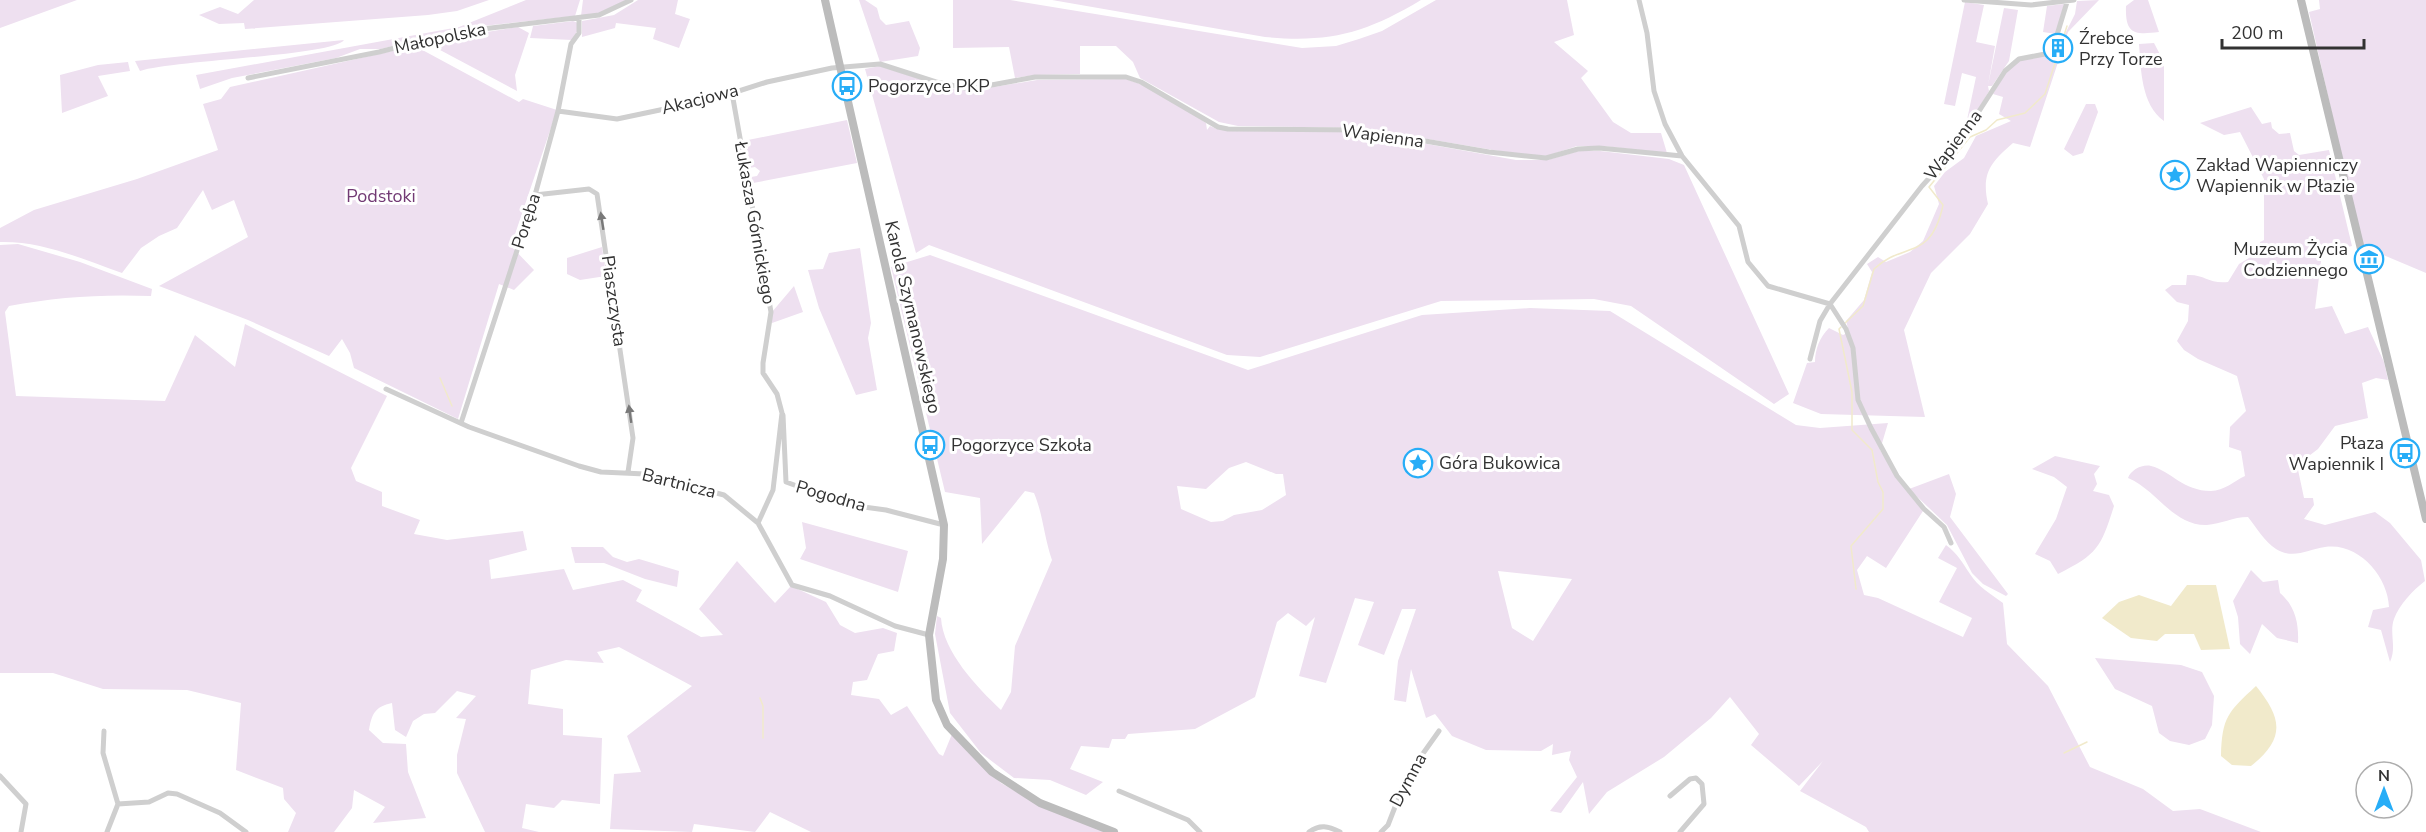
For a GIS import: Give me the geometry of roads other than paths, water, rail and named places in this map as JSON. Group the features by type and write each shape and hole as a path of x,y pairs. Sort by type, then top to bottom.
{"street":[{"name":"Małopolska","path":"248,78 379,52 457,32 506,24 579,19 614,10 632,0"},
{"name":"Karola Szymanowskiego","path":"825,0 944,525 943,559 929,635 938,707 947,725 992,772 1040,803 1114,832"},
{"path":"1639,0 1647,33 1654,91 1663,118 1682,156 1720,206 1734,218 1739,226 1749,262 1765,284 1830,304 1841,319 1853,348 1858,400 1863,412 1897,476 1924,509 1944,527 1950,543"},
{"path":"1964,0 2007,5 2070,1"},
{"path":"2301,0 2426,519"},
{"name":"Wapienna","path":"1810,359 1820,321 1830,304 1922,186 1952,153 2005,71 2019,59 2045,54 2053,48 2070,1"},
{"name":"Poręba","path":"461,423 535,195 558,111 572,44 579,33 579,19"},
{"name":"Wapienna","path":"841,68 880,64 970,89 1035,77 1126,77 1141,82 1218,127 1228,129 1361,130 1466,148 1546,158 1578,149 1599,148 1682,156"},
{"name":"Akacjowa","path":"558,111 616,119 732,93 767,82 841,68"},
{"name":"Łukasza Górnickiego","path":"732,93 771,312 763,374 777,394 782,413 776,479 758,523"},
{"name":"Piaszczysta","path":"535,195 589,189 597,194 633,438 628,472"},
{"name":"Bartnicza","path":"386,389 461,423 585,468 601,472 628,472 675,480 724,495 758,523 792,585 830,596 895,626 929,635"},
{"name":"Pogodna","path":"782,413 786,482 849,505 886,510 944,525"},
{"path":"104,731 103,753 118,804 107,832"},
{"name":"Dymna","path":"1382,832 1388,825 1407,776 1439,731"},
{"path":"0,776 26,804 21,832"},
{"path":"1670,796 1693,778 1702,784 1704,804 1680,832"},
{"path":"1119,790 1188,820 1200,832"},
{"path":"118,804 149,802 168,794 177,794 220,813 246,832"},
{"path":"1309,832 1318,826 1326,826 1340,832"}],"waterway":[{"path":"1844,324 1863,306 1874,269 1895,255 1924,243 1931,235 1938,223 1943,205 1929,187 1970,137 1986,130 1997,120 2025,113 2045,94 2067,26"},
{"path":"1841,327 1839,329 1852,392 1852,430 1872,450 1878,482 1883,492 1883,509 1851,546 1856,589"},
{"path":"440,378 452,406"},
{"path":"760,698 763,706 763,738"},
{"path":"2064,753 2087,742"}],"place":[{"name":"Źrebce Przy Torze","path":"2058,48"},
{"name":"Pogorzyce PKP","path":"847,86"},
{"name":"Zakład Wapienniczy Wapiennik w Płazie","path":"2175,175"},
{"name":"Muzeum Życia Codziennego","path":"2369,259"},
{"name":"Pogorzyce Szkoła","path":"930,445"},
{"name":"Płaza Wapiennik I","path":"2405,453"},
{"name":"Góra Bukowica","path":"1418,463"}],"park label":[{"name":"Podstoki","path":"381,196"}]}
